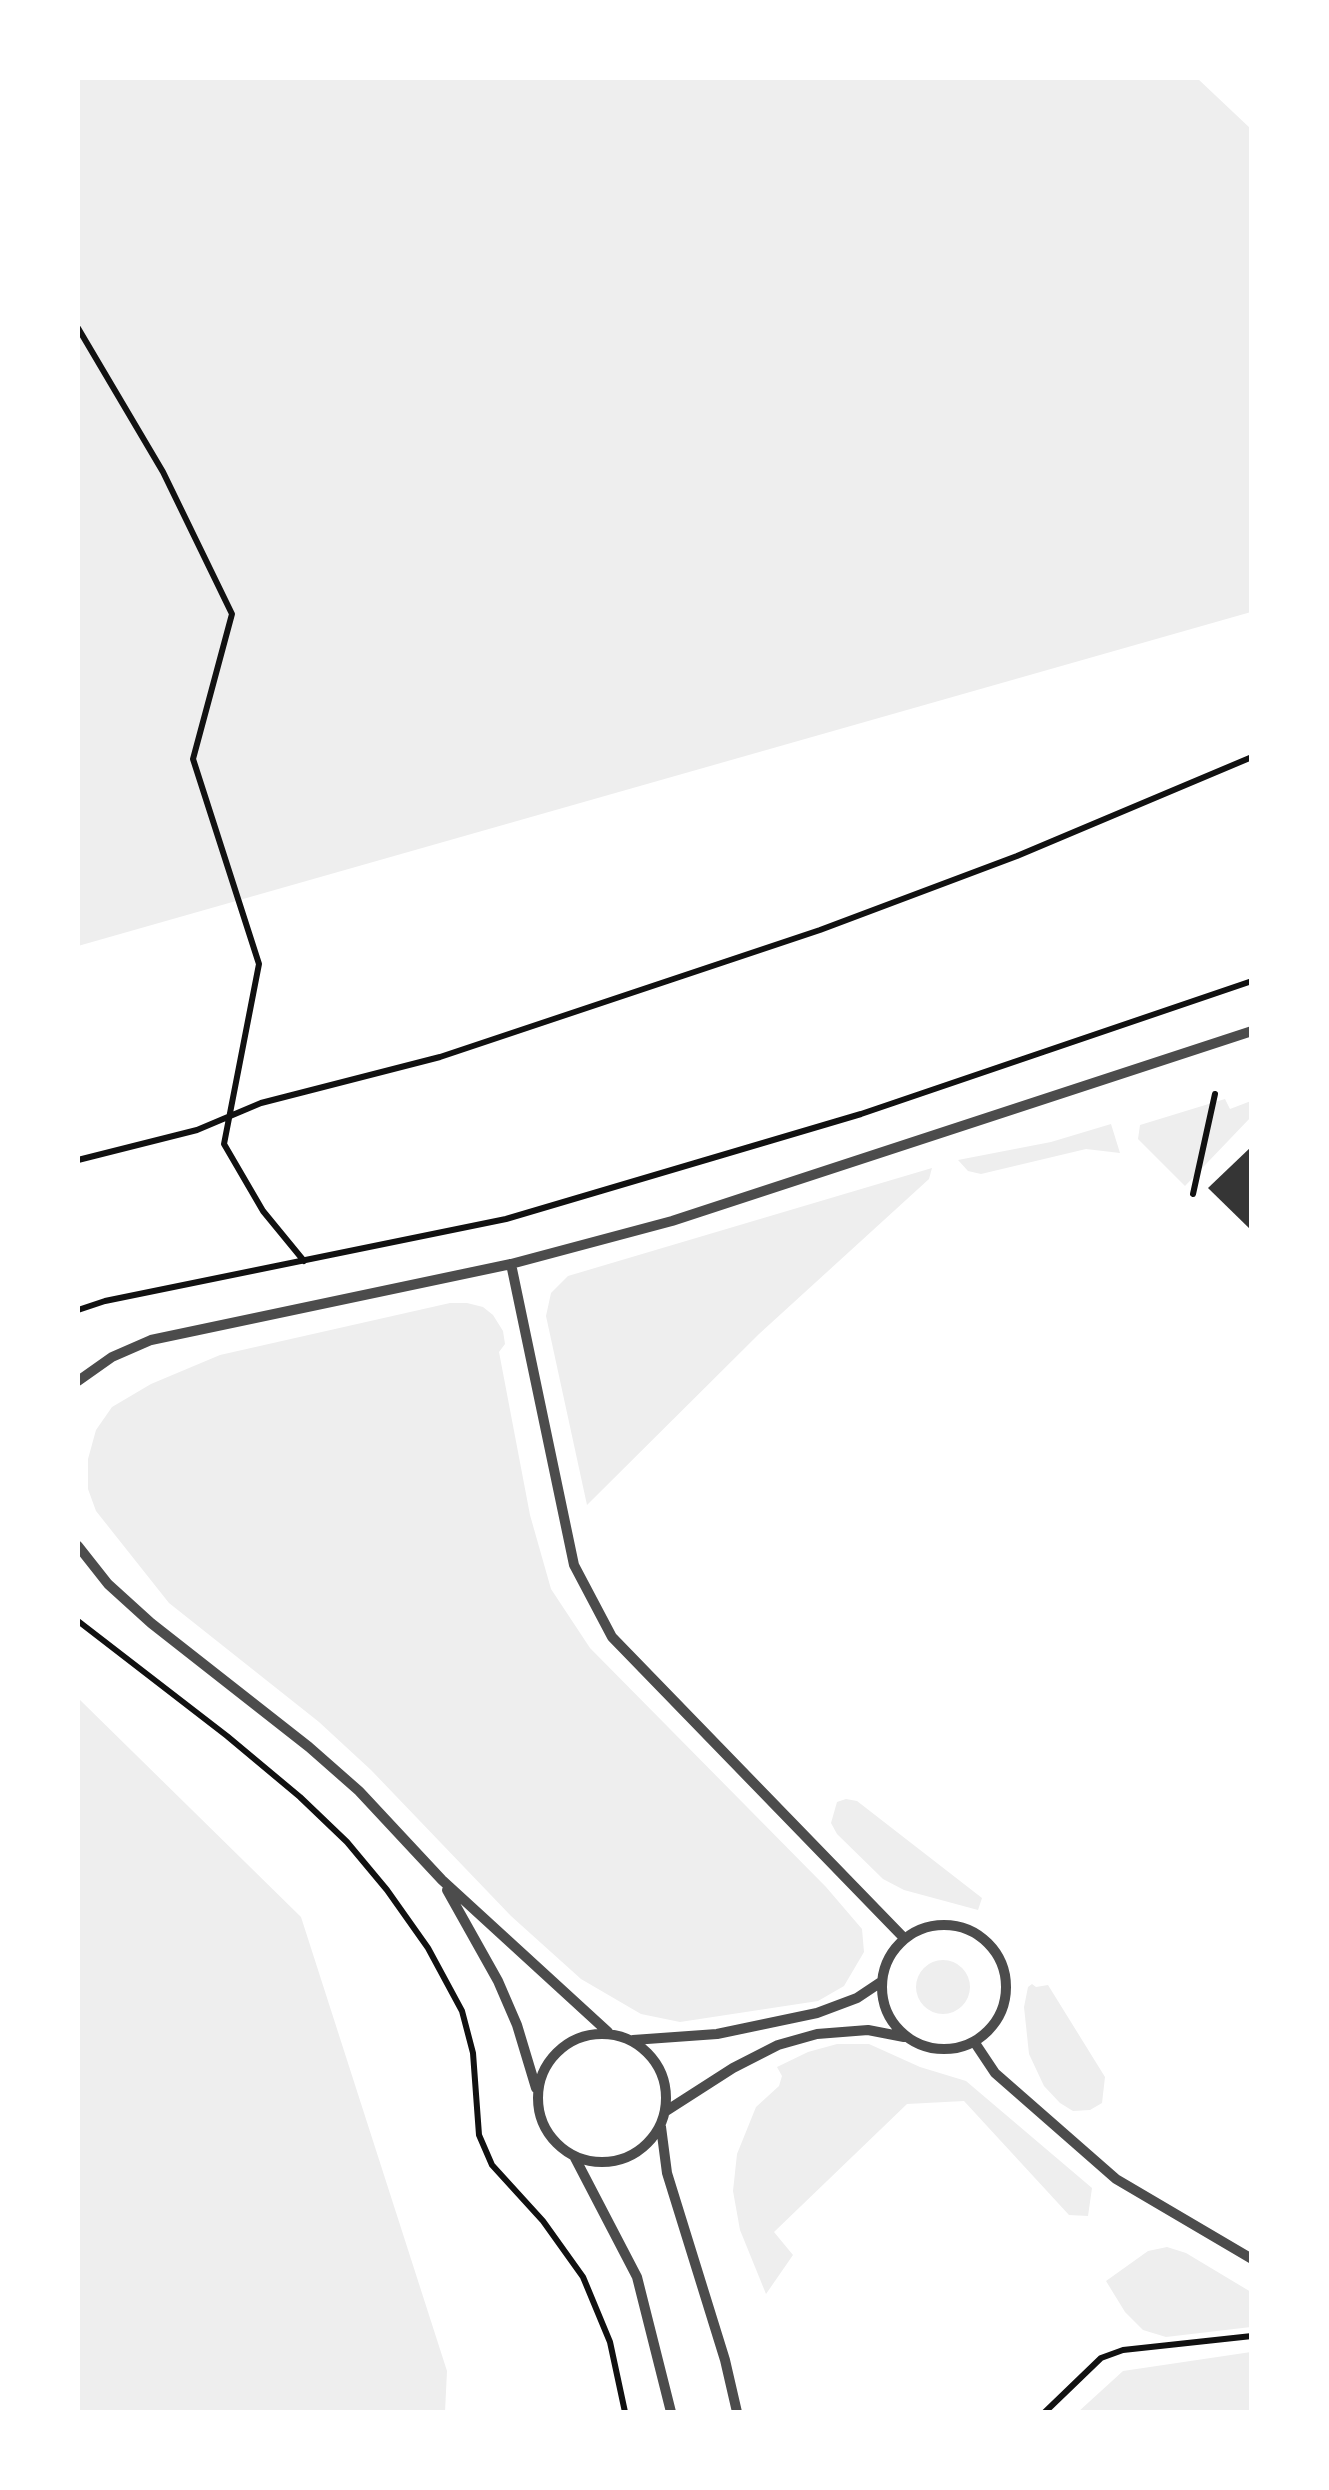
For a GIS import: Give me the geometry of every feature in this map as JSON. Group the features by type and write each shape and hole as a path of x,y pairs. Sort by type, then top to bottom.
{"street":[{"path":"78,1381 112,1357 170,1335 511,1264 672,1220 1252,1031"},
{"path":"511,1264 574,1565 612,1636 904,1938"},
{"path":"78,1546 108,1584 150,1623 359,1790 442,1880 608,2032 634,2040 717,2034 817,2013 857,1998 881,1982"},
{"path":"442,1880 518,2025 536,2089 539,2117 552,2140 574,2156 598,2163 624,2159 646,2146 660,2126 666,2111 666,2083 654,2058 634,2040"},
{"path":"666,2111 778,2044 817,2034 868,2030 905,2037 939,2051 975,2043 995,2026 1006,2002 1007,1976 997,1952 978,1934 954,1925 928,1926 904,1938 888,1958 881,1982 886,2013 905,2037"},
{"path":"536,2089 549,2058 575,2037 608,2032"},
{"path":"975,2043 995,2073 1116,2179 1252,2259"},
{"path":"660,2126 667,2172 725,2360 737,2412"},
{"path":"574,2156 636,2277 672,2412"}],"path":[{"path":"78,328 164,472 232,614 193,760 259,964 224,1144 263,1211 304,1261"},
{"path":"78,1160 196,1130 261,1103 440,1057 820,930 1017,856 1252,758"},
{"path":"78,1310 105,1301 506,1218 861,1114 1252,980"},
{"path":"1193,1194 1214,1094"},
{"path":"78,1621 300,1798 347,1842 388,1890 428,1948 462,2011 473,2052 479,2134 492,2165 543,2221 583,2278 610,2342 625,2412"},
{"path":"1044,2412 1101,2358 1122,2350 1252,2336"}],"shaded area":[{"path":"78,78 1197,78 1251,129 1251,612 78,946"},
{"path":"1225,1099 1230,1109 1251,1101 1251,1117 1185,1186 1138,1139 1140,1125"},
{"path":"1111,1124 1120,1153 1086,1149 981,1174 968,1171 958,1160 1051,1142"},
{"path":"932,1168 929,1179 759,1334 587,1505 546,1316 551,1293 568,1276"},
{"path":"450,1303 483,1307 503,1331 505,1344 499,1352 530,1515 551,1589 590,1648 826,1887 862,1929 864,1952 844,1986 818,2001 680,2022 641,2014 581,1979 511,1916 371,1770 319,1722 169,1603 96,1511 88,1489 88,1459 96,1430 112,1407 151,1384 220,1355"},
{"path":"78,1698 301,1917 447,2371 445,2412 78,2412"},
{"path":"857,1801 982,1898 978,1910 904,1890 883,1879 837,1834 831,1823 837,1802"},
{"path":"943,1960 962,1968 970,1987 962,2006 943,2014 924,2006 916,1987 924,1968"},
{"path":"1032,1984 1048,1985 1105,2077 1102,2103 1090,2110 1073,2111 1060,2103 1044,2086 1029,2054 1024,2007"},
{"path":"837,2044 869,2044 920,2067 966,2081 1092,2188 1088,2216 1069,2215 964,2101 907,2104 774,2232 793,2255 766,2294 740,2230 733,2191 737,2154 756,2107 779,2086 782,2076 777,2067"},
{"path":"1167,2247 1186,2253 1251,2292 1251,2327 1166,2337 1143,2330 1125,2312 1106,2281 1148,2251"},
{"path":"1251,2352 1251,2412 1078,2412 1123,2371"}],"building":[{"path":"1252,1146 1252,1231 1208,1188"}]}
